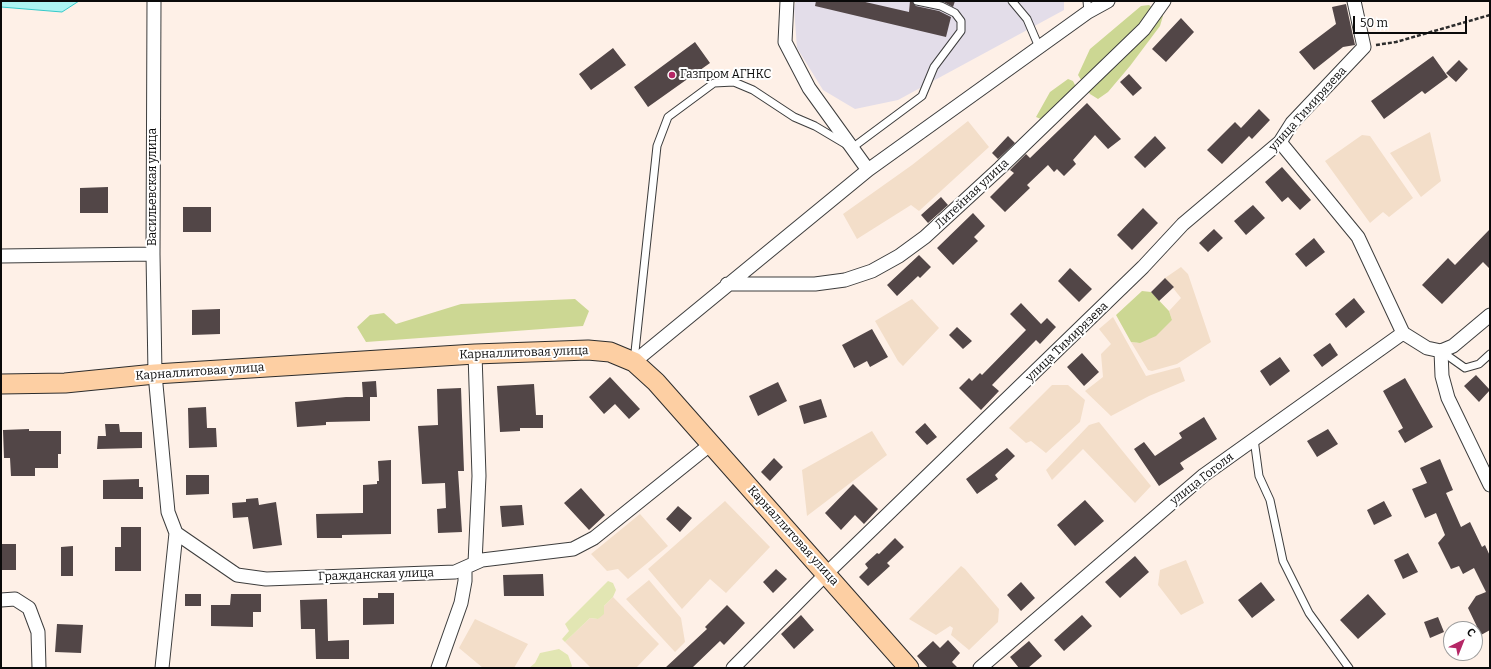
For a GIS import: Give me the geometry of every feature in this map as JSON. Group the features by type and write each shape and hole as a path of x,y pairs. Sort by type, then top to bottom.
{"street":[{"name":"Васильевская улица","path":"154,1 153,254 155,374"},
{"path":"787,1 785,42 810,88 868,170"},
{"path":"634,362 727,284 868,170 1039,47 1088,7 1108,1"},
{"name":"Литейная улица","path":"727,284 815,284 844,280 872,271 899,256 925,237 1006,163 1144,29 1164,1"},
{"path":"1354,1 1364,47"},
{"name":"улица Тимирязева","path":"733,668 827,573 1143,267 1183,224 1280,142 1292,123 1364,47"},
{"path":"1280,142 1358,237 1403,332 1427,348 1441,351 1453,346 1489,320"},
{"path":"1,256 153,254"},
{"name":"улица Гоголя","path":"980,668 1204,475 1403,332"},
{"name":"Карналлитовая улица","path":"1,384 65,383 155,374 475,354 588,350 610,352 634,362 656,382 827,573 909,668"},
{"path":"1441,351 1442,376 1448,398 1490,485"},
{"path":"438,668 461,603 470,565 479,476 475,354"},
{"path":"155,374 168,512 176,533 162,668"},
{"name":"Гражданская улица","path":"176,533 236,575 266,579 455,572 482,560 573,549 594,538 711,444"},
{"path":"1,600 15,599 29,608 38,632 40,668"}],"lane":[{"path":"634,362 657,146 668,117 714,83 734,82 753,90 794,117 815,126 852,148 922,96 934,67 961,31 961,21 955,13 942,6 917,1"},
{"path":"1012,1 1027,19 1039,47"},
{"path":"1441,351 1465,368 1479,364 1490,354"},
{"path":"1254,439 1259,476 1270,500 1283,561 1309,613 1349,668"}],"path":[{"path":"1364,47 1396,42 1490,15"}],"shaded area":[{"path":"796,1 1064,1 1064,10 898,100 855,109 823,90 797,48 794,8"},
{"path":"968,121 989,147 919,211 911,205 857,239 843,214 912,165"},
{"path":"1430,132 1441,181 1421,197 1390,153"},
{"path":"1362,135 1370,136 1413,198 1389,217 1383,212 1370,223 1325,161"},
{"path":"1181,267 1188,274 1211,342 1177,364 1152,371 1148,370 1131,342 1138,343 1172,320 1169,311 1181,298 1165,278"},
{"path":"912,299 939,328 903,366 898,361 875,321"},
{"path":"1113,317 1146,376 1180,367 1185,381 1149,396 1111,416 1085,391 1103,377 1101,354 1111,344 1099,329"},
{"path":"1052,385 1068,385 1085,400 1080,422 1046,453 1031,441 1026,443 1009,428"},
{"path":"1099,422 1151,486 1135,503 1083,449 1052,480 1046,470 1089,425"},
{"path":"872,431 887,455 807,516 802,470"},
{"path":"725,501 770,547 726,593 710,579 682,609 648,569"},
{"path":"640,514 668,546 628,579 618,569 607,571 591,554"},
{"path":"1186,560 1204,603 1181,615 1158,585 1160,570"},
{"path":"961,566 999,609 998,622 969,650 951,635 953,628 950,626 936,635 909,619"},
{"path":"649,580 681,618 685,642 675,652 626,599"},
{"path":"613,597 659,644 636,668 591,668 565,642 590,618 598,619 604,606"},
{"path":"475,619 528,644 514,668 483,668 459,648"}],"green space":[{"path":"1149,5 1163,16 1160,26 1108,92 1098,99 1090,94 1078,75 1090,49 1141,6"},
{"path":"1068,79 1073,81 1076,87 1043,120 1036,117 1050,92"},
{"path":"1142,291 1151,292 1169,311 1172,320 1156,336 1140,343 1131,342 1116,315"},
{"path":"575,299 589,311 583,326 366,342 357,327 370,315 384,313 396,324 461,304"},
{"path":"608,581 613,583 616,590 613,597 604,606 604,614 598,619 590,618 565,642 562,639 569,631 565,624"},
{"path":"559,649 568,655 572,666 571,668 529,668 535,663 540,653"}],"water":[{"path":"1,1 79,1 62,12 1,7"}],"building":[{"path":"816,1 861,1 909,12 910,1 912,1 916,6 939,11 951,17 946,37 815,6"},
{"path":"942,1 955,1 953,7"},
{"path":"1346,4 1355,45 1343,47 1314,70 1299,52 1336,24 1332,7"},
{"path":"1181,18 1194,32 1166,62 1152,49"},
{"name":"Газпром АГНКС","path":"695,42 710,63 648,107 634,87"},
{"path":"613,48 626,65 591,90 579,74"},
{"path":"1433,56 1448,77 1425,94 1422,91 1384,119 1371,101"},
{"path":"1459,60 1468,69 1456,82 1446,73"},
{"path":"1129,74 1142,88 1133,96 1120,82"},
{"path":"1087,103 1121,139 1108,149 1095,135 1073,160 1076,164 1064,176 1057,169 1054,172 1048,165 1027,185 1030,188 1005,212 990,197 1014,173 1010,170 1026,154 1030,158"},
{"path":"1259,109 1270,120 1252,139 1249,136 1222,164 1207,150 1235,122 1241,128"},
{"path":"1008,136 1015,143 998,159 992,153"},
{"path":"1155,136 1166,148 1145,168 1134,157"},
{"path":"1282,167 1311,200 1300,210 1288,197 1282,202 1265,182"},
{"path":"108,187 108,213 80,213 80,188"},
{"path":"941,197 948,205 928,223 921,215"},
{"path":"1253,205 1265,218 1246,235 1234,221"},
{"path":"183,207 211,207 211,232 183,232"},
{"path":"1143,208 1158,223 1132,250 1117,235"},
{"path":"973,213 985,226 974,237 978,241 953,265 937,248"},
{"path":"1214,229 1223,238 1208,252 1199,243"},
{"path":"1490,229 1490,269 1483,262 1442,304 1422,285 1448,258 1455,265"},
{"path":"1314,238 1325,252 1306,267 1295,254"},
{"path":"919,255 931,267 920,278 918,276 897,296 887,285"},
{"path":"1070,268 1092,289 1079,302 1058,281"},
{"path":"1165,278 1174,287 1159,301 1151,292"},
{"path":"1354,298 1365,312 1346,328 1335,314"},
{"path":"1021,303 1041,324 1047,318 1056,327 1040,344 1036,340 992,385 999,391 981,410 959,388 969,378 972,381 980,373 982,375 1026,330 1010,314"},
{"path":"220,309 220,334 192,335 192,310"},
{"path":"957,327 972,341 963,349 949,335"},
{"path":"872,329 888,357 870,367 867,361 854,368 842,345"},
{"path":"1330,343 1338,355 1322,367 1313,355"},
{"path":"1082,353 1099,372 1084,386 1067,367"},
{"path":"1280,357 1290,371 1270,386 1260,371"},
{"path":"1476,375 1490,390 1479,402 1464,386"},
{"path":"610,377 640,409 629,419 615,404 604,414 589,397"},
{"path":"1405,378 1433,427 1405,443 1398,431 1403,428 1383,391"},
{"path":"376,381 377,397 363,397 362,382"},
{"path":"778,382 787,401 758,416 749,396"},
{"path":"534,384 536,415 543,415 543,428 520,428 520,431 500,432 497,386"},
{"path":"461,388 464,471 458,471 462,532 438,533 437,509 446,508 445,483 422,484 418,426 438,425 437,389"},
{"path":"346,397 370,397 370,421 326,422 326,425 297,427 295,402"},
{"path":"821,399 827,417 804,424 799,406"},
{"path":"206,407 207,428 216,428 217,447 189,448 188,408"},
{"path":"1204,417 1217,439 1180,463 1184,469 1159,486 1134,449 1144,442 1155,456 1182,438 1179,433"},
{"path":"925,423 937,437 927,445 915,432"},
{"path":"105,424 119,424 120,432 142,432 142,448 97,449 98,436 106,436"},
{"path":"29,429 29,431 61,431 61,454 58,454 58,468 35,468 35,476 11,476 10,458 4,458 3,430"},
{"path":"1328,429 1338,444 1317,457 1307,441"},
{"path":"1007,448 1015,456 995,475 998,479 977,494 966,479"},
{"path":"774,458 783,467 770,481 761,472"},
{"path":"1440,459 1453,490 1446,493 1461,527 1470,522 1482,547 1485,545 1490,556 1490,630 1483,634 1483,621 1474,621 1468,608 1476,596 1486,592 1474,568 1463,574 1459,566 1451,569 1438,543 1445,535 1436,513 1425,518 1412,489 1427,483 1420,468"},
{"path":"391,460 391,534 342,535 342,538 317,538 316,514 363,513 363,485 377,484 377,481 379,481 378,461"},
{"path":"186,475 209,475 209,494 186,495"},
{"path":"139,479 139,487 143,487 143,499 103,499 103,480"},
{"path":"853,484 878,509 864,524 855,515 841,530 825,513"},
{"path":"581,488 605,515 589,530 564,503"},
{"path":"258,498 259,505 276,502 282,545 253,549 248,517 233,518 232,503 246,502 246,499"},
{"path":"1085,500 1104,521 1075,546 1057,525"},
{"path":"1384,501 1392,516 1374,525 1367,510"},
{"path":"522,505 524,525 502,527 500,506"},
{"path":"678,506 692,518 680,532 666,519"},
{"path":"121,527 141,527 141,571 115,571 115,547 121,547"},
{"path":"895,538 904,547 887,563 890,566 868,586 859,577 868,568 865,564 877,553 879,554"},
{"path":"1,544 16,544 16,570 1,570"},
{"path":"73,546 73,576 61,576 61,547"},
{"path":"1408,553 1418,572 1403,579 1394,560"},
{"path":"1135,556 1149,572 1120,598 1105,582"},
{"path":"776,569 787,579 773,593 763,582"},
{"path":"543,574 544,596 504,596 503,575"},
{"path":"1021,582 1035,598 1021,611 1007,595"},
{"path":"1261,582 1275,600 1252,618 1238,600"},
{"path":"378,593 394,593 394,624 363,625 363,598 378,598"},
{"path":"185,594 201,594 201,606 185,606"},
{"path":"231,594 261,594 261,612 253,612 253,627 211,626 211,605 230,605"},
{"path":"1368,594 1386,614 1358,639 1340,620"},
{"path":"327,599 328,641 349,640 349,659 316,659 315,629 301,629 300,600"},
{"path":"727,605 745,623 724,645 720,641 692,668 665,668 707,629 705,627"},
{"path":"801,615 814,630 794,649 781,634"},
{"path":"1082,615 1092,626 1064,651 1054,640"},
{"path":"1438,617 1443,632 1430,638 1424,622"},
{"path":"57,624 83,625 81,653 55,652"},
{"path":"948,640 960,653 952,662 958,668 928,668 917,656 933,641 940,648"},
{"path":"1029,641 1042,656 1028,668 1019,668 1010,657"}],"place":[{"name":"Газпром АГНКС","path":"672,75"}]}
